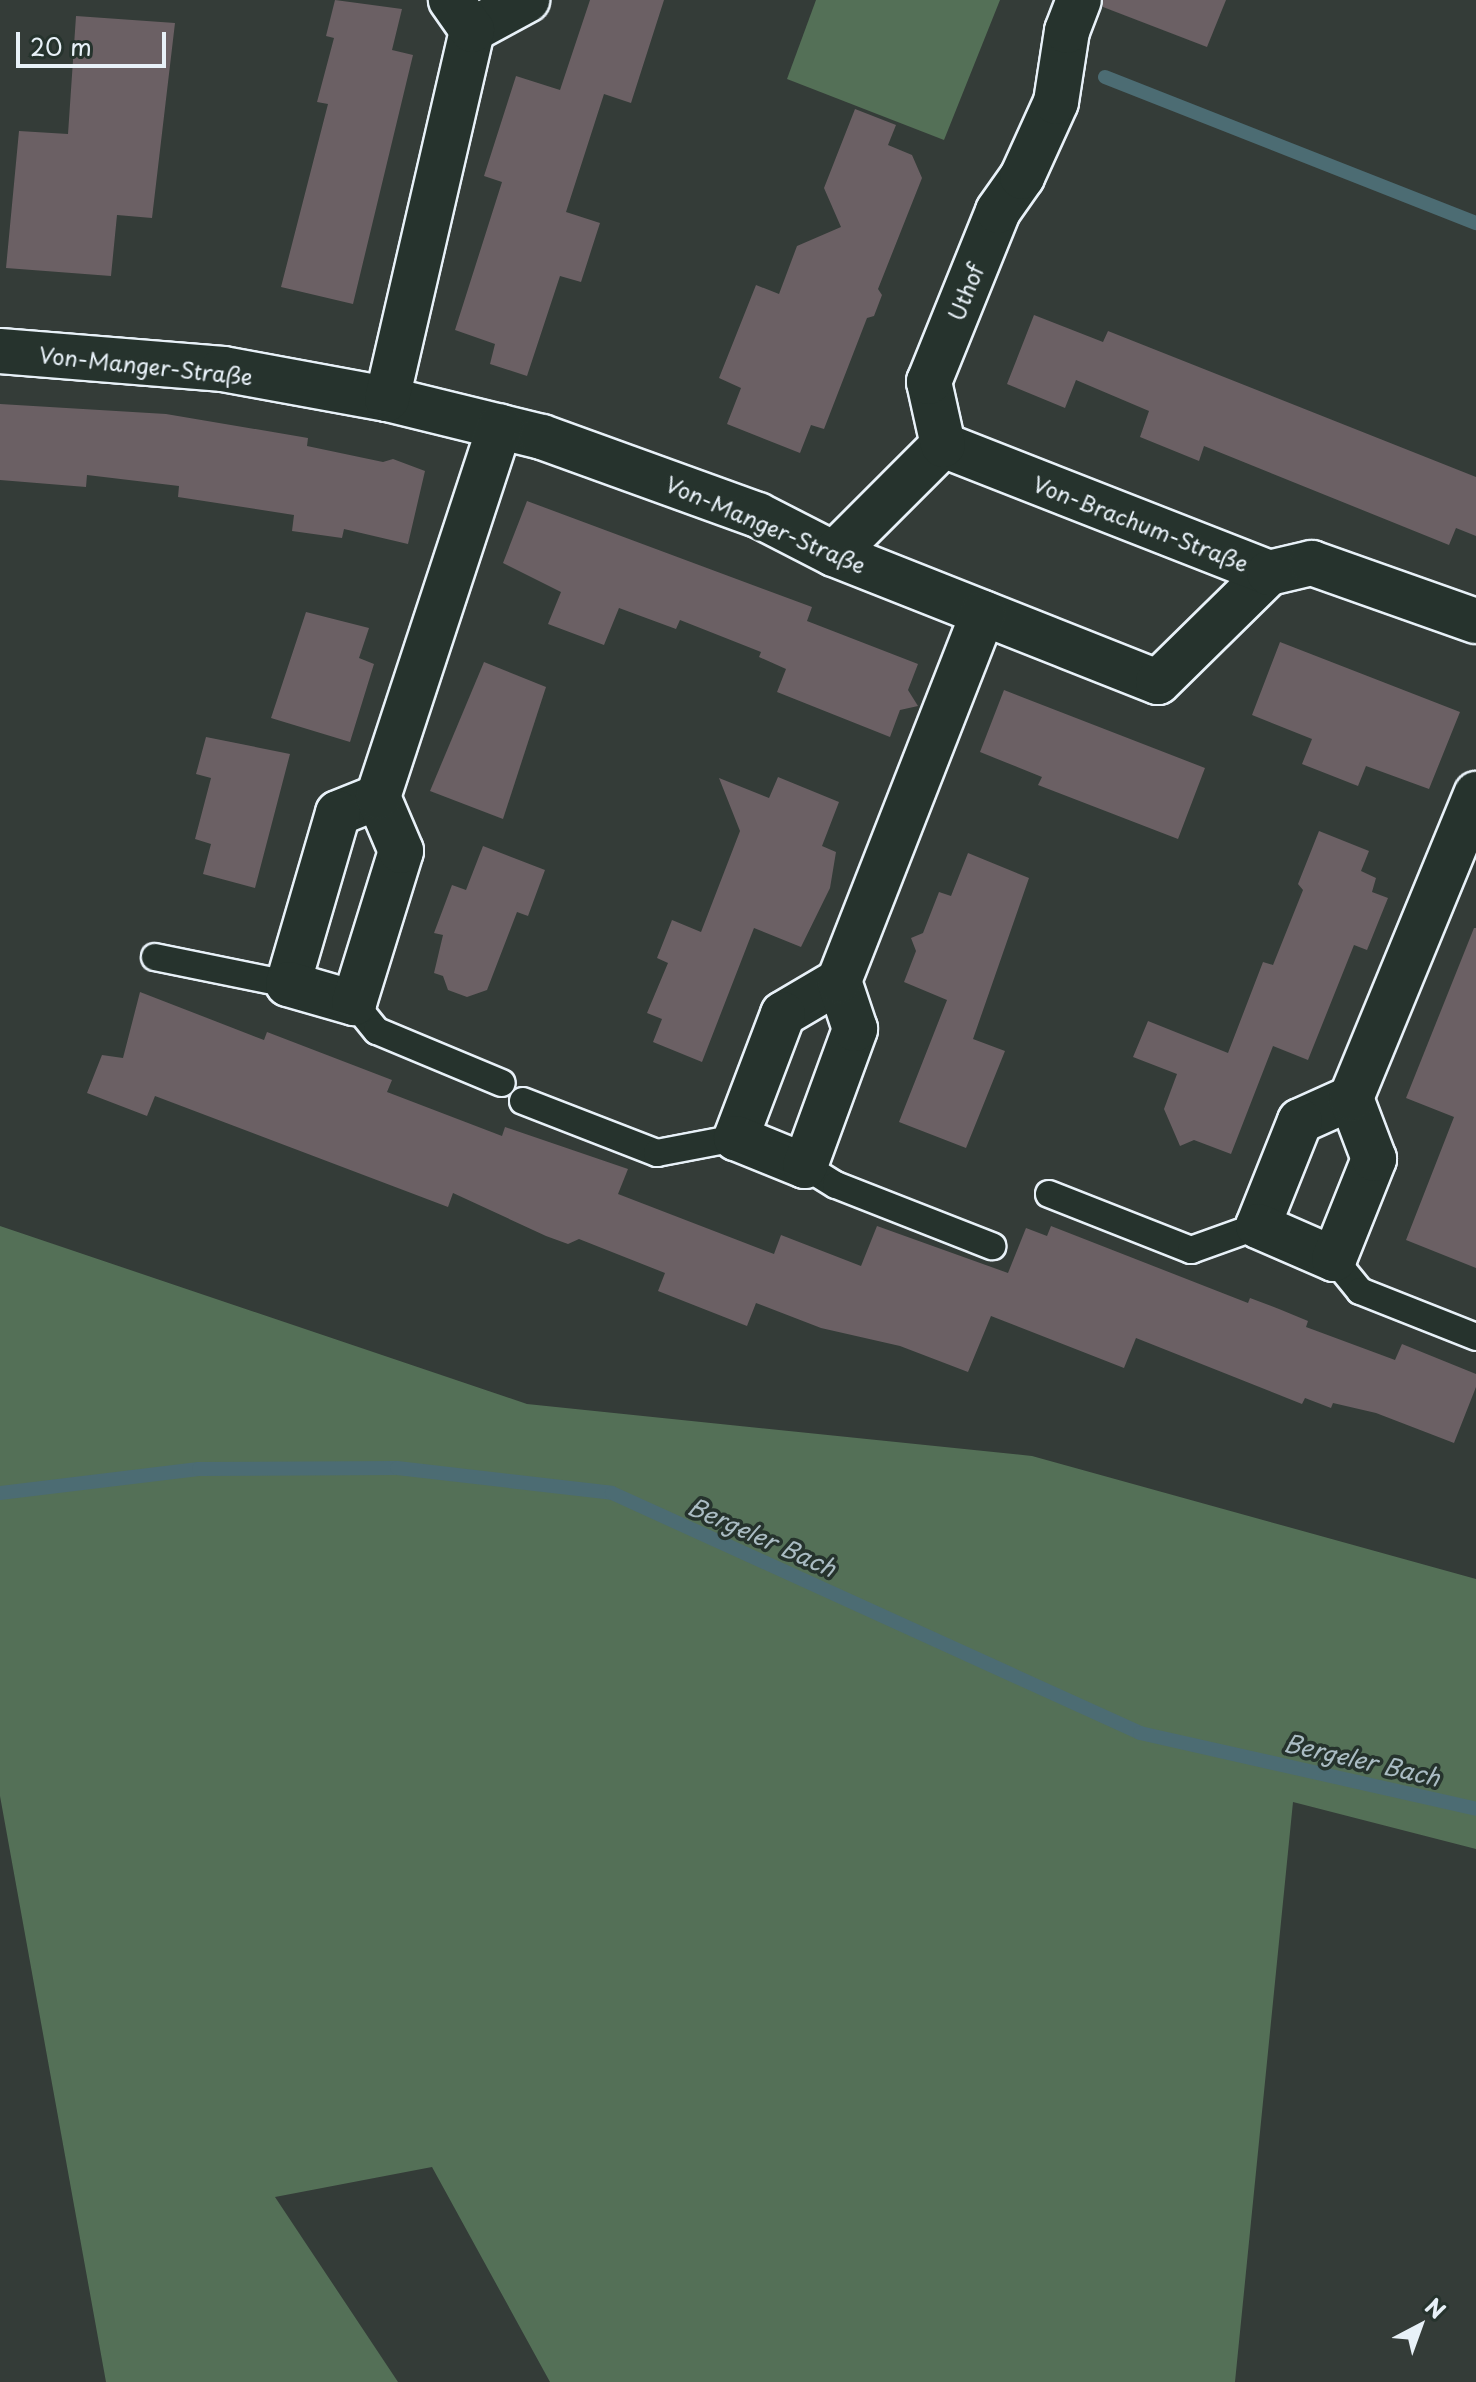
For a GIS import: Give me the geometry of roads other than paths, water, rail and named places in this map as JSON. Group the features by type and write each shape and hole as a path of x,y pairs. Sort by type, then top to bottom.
{"street":[{"path":"387,399 462,15 527,0"},
{"name":"Uthof","path":"943,445 929,382 998,211 1022,177 1056,102 1067,31 1079,0"},
{"name":"Von-Manger-Straße","path":"0,351 223,369 387,399 542,437 758,515 834,554 1158,682 1269,573"},
{"path":"378,797 338,813 288,984 354,1003 401,851 378,797 500,427"},
{"path":"834,554 943,445"},
{"name":"Von-Brachum-Straße","path":"943,445 1269,573 1312,563 1476,621"},
{"path":"839,981 855,1029 805,1166 736,1138 783,1014 839,981 983,613"},
{"path":"1351,1098 1300,1121 1258,1226 1334,1259 1374,1159 1351,1098 1476,794"}],"lane":[{"path":"155,957 288,984"},
{"path":"354,1003 377,1031 502,1083"},
{"path":"523,1101 657,1153 736,1138"},
{"path":"805,1166 836,1185 992,1246"},
{"path":"1049,1194 1191,1250 1258,1226"},
{"path":"1334,1259 1360,1291 1476,1337"}],"waterway":[{"path":"1105,77 1476,223"},
{"name":"Bergeler Bach","path":"0,1493 199,1469 397,1468 612,1493 1140,1733 1476,1809"}]}
